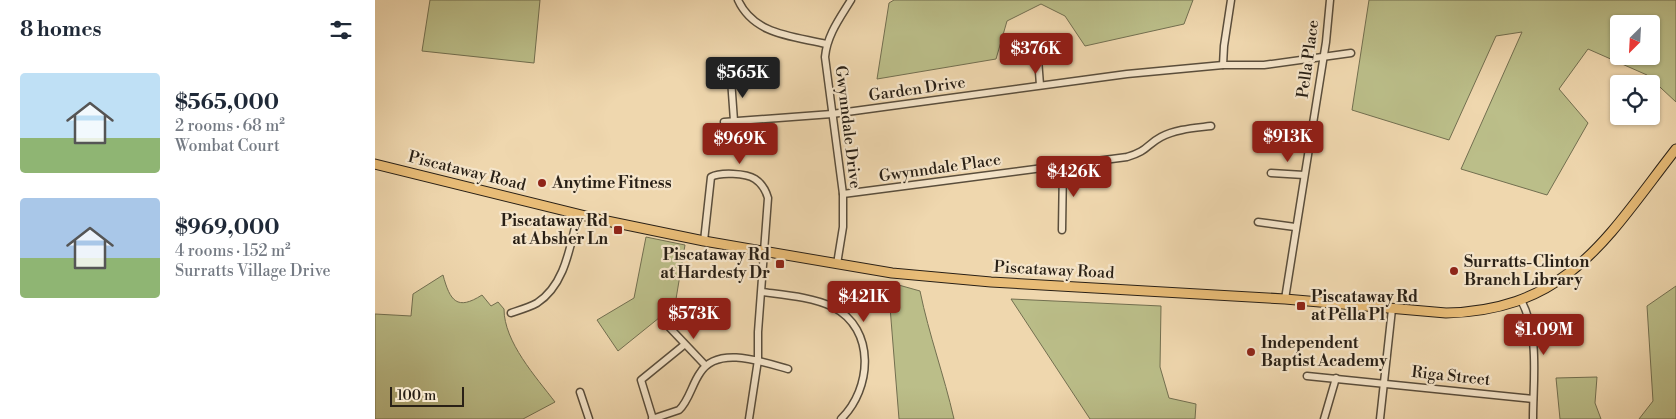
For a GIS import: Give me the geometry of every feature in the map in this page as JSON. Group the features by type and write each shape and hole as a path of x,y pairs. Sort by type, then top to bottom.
{"main road":[{"name":"Piscataway Road","path":"375,164 578,215 704,241 837,264 943,278 1285,299 1446,313 1497,308 1521,300 1563,279 1589,257 1620,222 1676,149"}],"street":[{"path":"738,0 746,14 761,27 774,32 826,44"},
{"name":"Gwynndale Drive","path":"837,264 843,227 843,194 826,65 826,44 851,0"},
{"path":"1223,65 1231,0"},
{"name":"Pella Place","path":"1285,299 1323,57 1330,0"},
{"path":"1037,46 1040,86"},
{"name":"Garden Drive","path":"724,122 832,114 1127,74 1223,65 1253,66 1351,53"},
{"path":"731,79 734,121"},
{"name":"Gwynndale Place","path":"843,194 1063,166 1138,154 1169,133 1211,126"},
{"path":"1062,230 1063,166"},
{"path":"1271,172 1304,175"},
{"path":"704,241 711,177 719,174 752,177 758,181 768,198 758,360 749,419"},
{"path":"511,313 535,304 557,283 565,264 578,215"},
{"path":"1258,222 1295,227"},
{"path":"762,292 824,303 847,317 857,330 864,349 865,367 860,391 852,407 841,419"},
{"path":"1521,300 1527,313 1532,335 1533,419"},
{"path":"1380,419 1392,309"},
{"path":"669,327 705,365"},
{"path":"684,345 641,380 652,419 674,413 683,407 705,365 721,358 758,360 788,369"},
{"name":"Riga Street","path":"1307,376 1383,382 1533,399"},
{"path":"1324,419 1336,378"},
{"path":"580,392 589,419"}],"green space":[{"path":"430,0 540,0 534,63 422,51"},
{"path":"894,0 1193,0 1184,24 1085,46 1065,16 1041,4 1007,21 996,59 877,79 889,3"},
{"path":"1369,0 1676,0 1676,102 1660,87 1660,75 1647,75 1624,65 1660,65 1660,15 1610,15 1610,59 1588,49 1559,89 1588,123 1547,195 1461,169 1522,32 1496,36 1449,140 1352,110"},
{"path":"646,237 685,245 675,305 618,351 597,320 634,298"},
{"path":"443,275 452,297 456,301 466,302 482,295 491,306 498,302 504,309 505,321 515,346 555,402 523,419 375,419 375,314 411,316 413,294"},
{"path":"888,282 920,291 954,419 899,419"},
{"path":"1676,286 1676,419 1639,419 1653,401 1647,306"},
{"path":"1011,299 1161,306 1160,367 1169,398 1196,404 1195,419 1090,419"},
{"path":"1597,377 1595,403 1601,419 1560,419 1556,378"}],"place":[{"name":"Anytime Fitness","path":"542,183"},
{"name":"Piscataway Rd at Absher Ln","path":"618,230"},
{"name":"Piscataway Rd at Hardesty Dr","path":"780,264"},
{"name":"Surratts-Clinton Branch Library","path":"1454,271"},
{"name":"Piscataway Rd at Pella Pl","path":"1301,306"},
{"name":"Independent Baptist Academy","path":"1251,352"}]}
